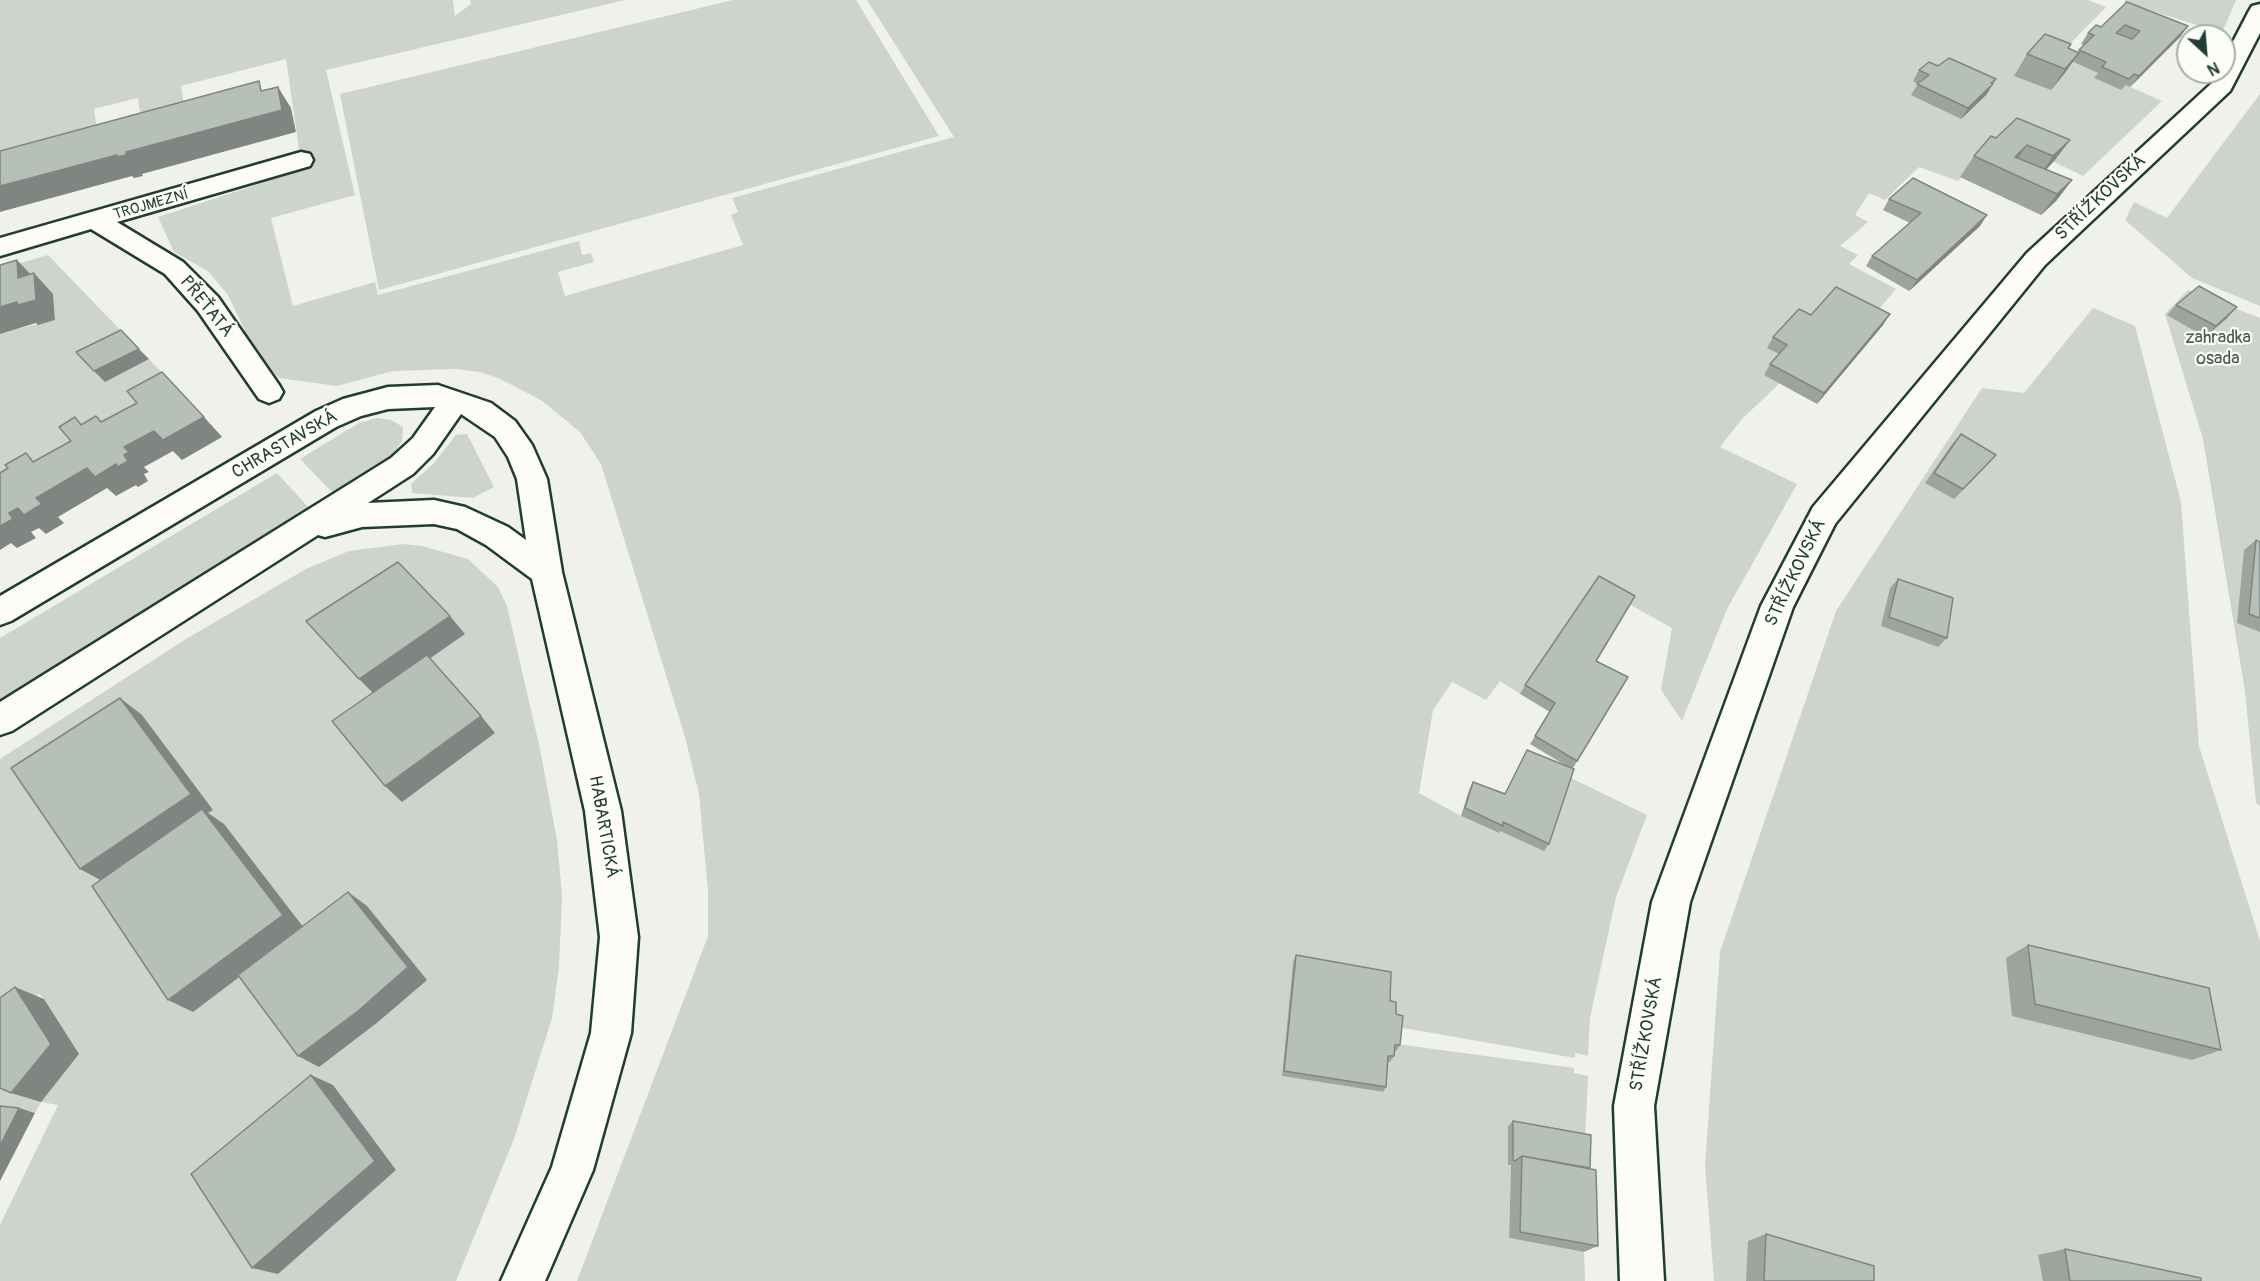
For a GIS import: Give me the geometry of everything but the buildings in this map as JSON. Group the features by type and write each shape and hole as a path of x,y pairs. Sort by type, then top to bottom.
{"street":[{"name":"STŘÍŽKOVSKÁ","path":"1642,1281 1634,1106 1671,902 1718,765 1777,606 1824,516 2036,259 2222,86 2260,11"},
{"name":"TROJMEZNÍ","path":"0,247 301,160"},
{"name":"PŘEŤATÁ","path":"96,221 174,268 208,304 269,392"},
{"name":"CHRASTAVSKÁ","path":"0,612 326,419 353,407 388,398 438,396 455,400"},
{"path":"0,720 402,466 423,446 455,400"},
{"name":"HABARTICKÁ","path":"455,400 481,411 505,429 521,453 532,479 546,572 603,811 619,937 611,1033 572,1170 523,1281"},
{"path":"286,539 362,515 434,512 465,519 497,536 546,572"}],"green space":[{"path":"0,0 453,0 455,16 471,4 470,0 625,0 326,70 355,195 271,218 293,306 375,282 378,295 579,241 582,255 591,253 594,262 558,272 565,296 743,245 731,215 738,212 732,198 954,137 867,0 2088,0 2106,7 2058,56 2098,73 2095,78 2121,90 2126,85 2162,101 2083,176 2038,154 1977,157 1958,181 1919,167 1885,200 1869,193 1855,215 1868,222 1840,246 1858,255 1849,264 1896,289 1875,314 1804,326 1767,347 1781,355 1780,383 1742,419 1720,447 1797,484 1727,609 1682,721 1661,690 1672,628 1595,585 1520,694 1500,681 1486,700 1452,682 1433,710 1419,793 1461,816 1498,833 1569,777 1647,815 1616,897 1590,1018 1588,1056 1575,1053 1575,1058 1398,1027 1293,962 1282,1076 1382,1092 1385,1061 1397,1044 1574,1068 1574,1073 1588,1076 1585,1140 1511,1164 1509,1238 1584,1252 1585,1281 577,1281 708,936 708,891 699,794 685,737 601,464 580,432 541,400 500,379 480,372 455,369 393,371 337,386 279,378 255,352 228,295 208,271 174,252 158,217 302,170 286,59 181,86 188,127 144,139 138,98 94,109 100,151 0,177"},
{"path":"733,0 856,0 939,136 379,290 340,94"},
{"path":"2125,0 2236,0 2226,24 2194,24 2124,2"},
{"name":"zahradka osada","path":"2260,94 2260,306 2192,278 2125,220 2134,202 2167,218"},
{"path":"48,255 130,340 104,381 149,359 180,392 0,505 0,333 55,320 53,294 38,298 0,269"},
{"name":"zahradka osada","path":"2188,290 2260,318 2260,806 2256,803 2245,691 2203,439 2165,314"},
{"path":"2093,308 2135,326 2181,502 2199,746 2260,941 2260,1281 1714,1281 1705,1166 1720,952 1836,611 1982,388 2024,393"},
{"path":"377,418 391,420 403,427 402,441 394,454 332,492 300,459 359,423"},
{"path":"467,434 494,487 473,498 412,493 411,484 434,463 456,435"},
{"path":"277,473 309,508 0,699 0,638"},
{"path":"403,544 422,546 468,559 498,587 507,606 540,749 557,840 562,895 559,967 552,1018 514,1139 456,1281 0,1281 0,1225 58,1105 41,1102 35,1113 0,1109 0,1084 44,999 39,994 0,1022 0,759 186,639 306,569 349,551"}]}
